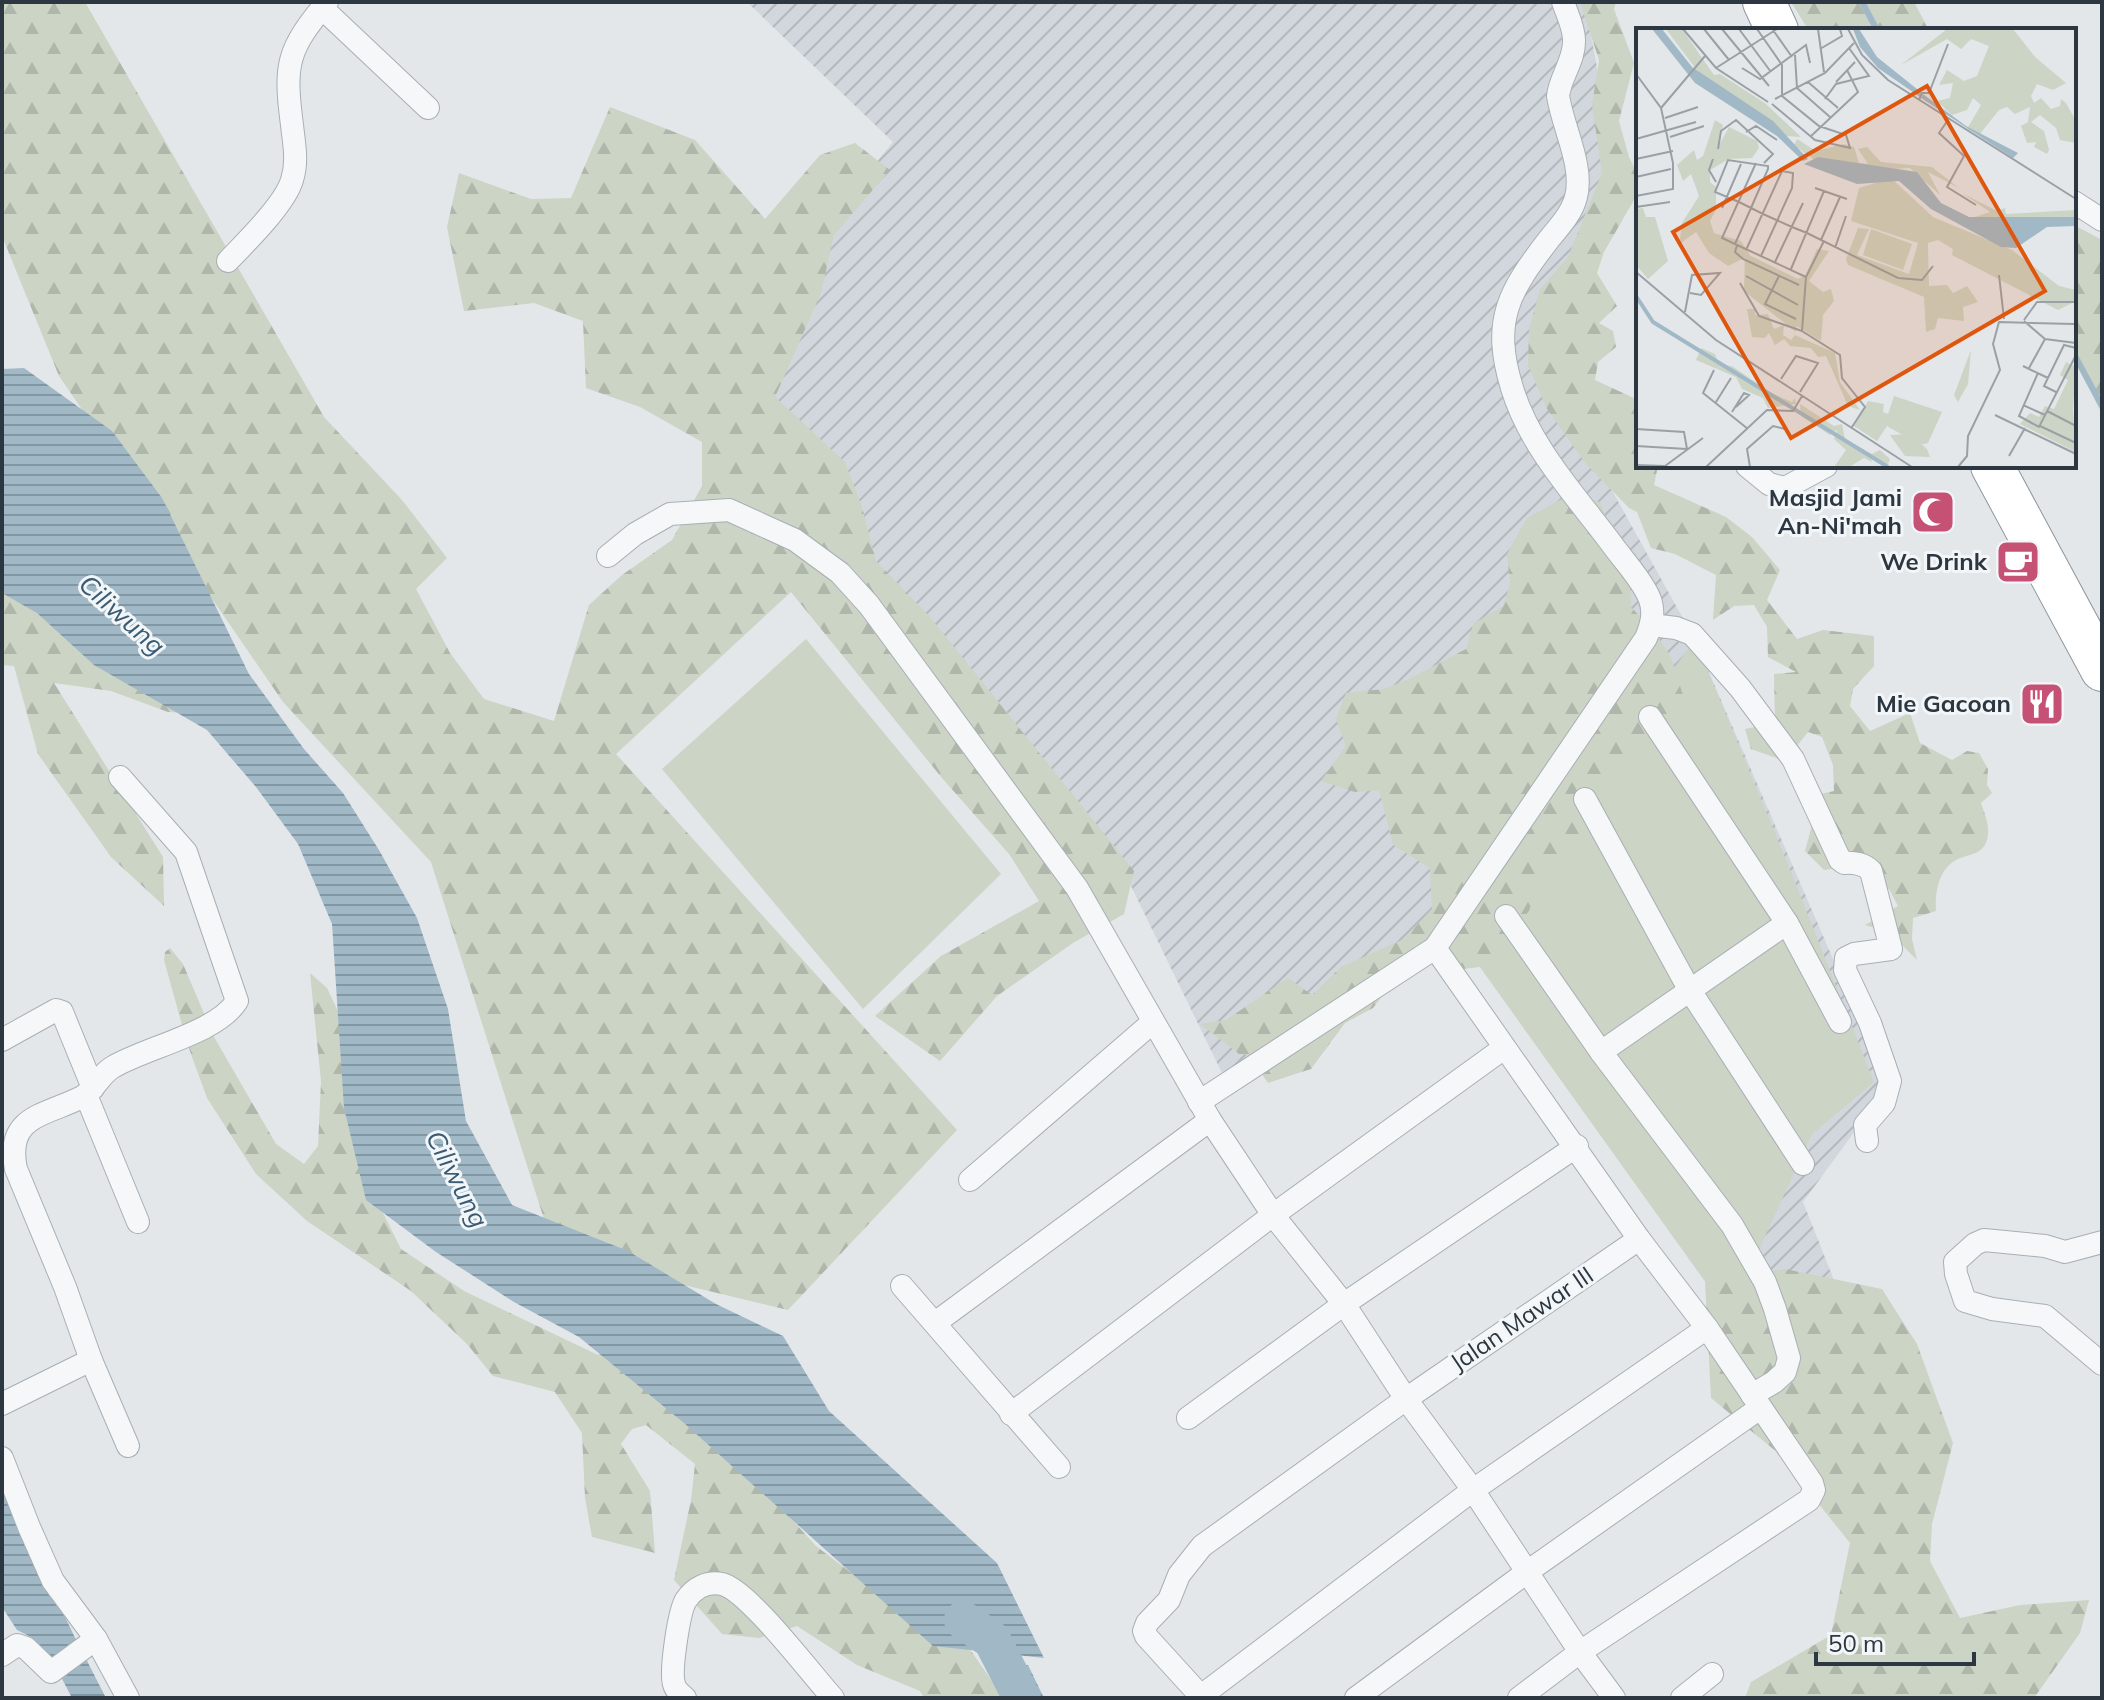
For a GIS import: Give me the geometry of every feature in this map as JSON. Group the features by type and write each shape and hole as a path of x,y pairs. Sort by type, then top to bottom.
{"highway":[{"path":"1764,2 1776,28"},
{"path":"1993,468 2102,670"}],"street":[{"path":"935,1323 1204,1111 1435,948 1646,638 1653,612 1642,585 1542,450 1525,421 1505,364 1503,338 1511,294 1524,271 1571,210 1578,186 1558,96 1574,38 1563,2"},
{"path":"228,261 261,225 292,182 296,155 288,66 292,50 324,5 428,108"},
{"path":"2076,203 2102,220"},
{"path":"1749,468 1769,484 1785,488 1822,468"},
{"path":"608,556 635,534 670,514 729,510 795,540 840,573 869,605 1077,888 1204,1111 1273,1215 1344,1304 1406,1399 1473,1490 1614,1698"},
{"path":"1651,625 1676,628 1692,634 1721,665 1793,759 1840,860 1871,871 1891,949 1854,954 1846,958 1845,970 1870,1023 1890,1081 1884,1103 1865,1125 1867,1141"},
{"path":"1650,717 1787,923 1840,1022"},
{"path":"120,777 186,852 237,1001 222,1019 110,1068 89,1092 31,1120 13,1140 16,1169 128,1446"},
{"path":"1585,799 1689,989 1803,1164"},
{"path":"1356,1698 1756,1402 1785,1372 1789,1358 1765,1282 1732,1225 1601,1052 1506,916"},
{"path":"1601,1052 1787,923"},
{"path":"1435,948 1577,1146 1639,1239 1707,1328 1814,1490 1809,1500 1580,1652 1519,1698"},
{"path":"2,1040 56,1010 62,1012 138,1222"},
{"path":"970,1180 1153,1022"},
{"path":"1011,1414 1273,1215 1504,1048"},
{"path":"1188,1418 1344,1304 1577,1146"},
{"name":"Jalan Mawar III","path":"1473,1490 1205,1693 1197,1692 1146,1636 1147,1623 1169,1600 1179,1575 1202,1546 1406,1399 1639,1239"},
{"path":"2102,1242 2065,1252 2045,1246 1984,1240 1955,1262 1965,1301 1992,1309 2045,1316 2102,1364"},
{"path":"902,1286 1059,1467"},
{"path":"1473,1490 1707,1328"},
{"path":"2,1404 91,1360"},
{"path":"2,1458 53,1581 96,1639 128,1698"},
{"path":"685,1698 674,1685 672,1662 684,1603 697,1588 711,1583 725,1584 745,1598 833,1698"},
{"path":"2,1655 11,1646 26,1648 51,1672 96,1639"},
{"path":"1682,1698 1712,1674"}],"shaded area":[{"path":"747,2 1585,2 1615,167 1539,359 1695,640 1888,1086 1803,1202 1913,1479 1450,922 1223,1075 1130,884 853,550 721,352 893,142"}],"green space":[{"path":"2,2 85,2 324,417 402,500 447,558 416,589 450,653 484,699 554,721 589,605 622,575 672,540 702,486 702,442 640,407 586,388 583,321 534,303 464,311 447,227 459,173 531,199 571,198 610,107 695,140 765,219 820,155 855,143 890,170 834,235 821,293 775,397 845,462 862,507 876,561 930,617 1134,871 1124,914 1073,943 997,996 940,1061 875,1016 941,956 1039,901 1009,854 942,778 791,592 616,754 957,1130 788,1310 555,1254 431,862 283,702 59,376 2,236"},
{"path":"1580,2 1616,2 1614,9 1634,63 1619,121 1636,171 1636,196 1604,252 1597,273 1617,306 1599,323 1613,331 1616,347 1598,362 1595,380 1636,399 1636,468 1658,468 1654,485 1726,517 1752,537 1780,570 1767,600 1797,639 1823,630 1874,636 1874,666 1853,689 1850,706 1870,731 1910,713 1920,743 1952,760 1967,751 1979,753 1988,769 1987,785 1992,793 1981,803 1988,826 1987,841 1976,853 1956,860 1945,870 1937,890 1936,911 1913,918 1912,939 1917,960 1889,932 1865,925 1898,906 1889,889 1866,892 1870,873 1853,866 1824,870 1805,851 1812,825 1811,796 1834,791 1833,765 1822,737 1808,732 1785,761 1751,749 1745,729 1775,723 1774,674 1796,672 1768,657 1767,627 1754,605 1734,606 1713,620 1716,575 1675,554 1651,548 1637,512 1629,508 1586,464 1547,409 1528,365 1529,330 1540,289 1568,257 1602,173 1592,105 1599,60"},
{"path":"1791,2 1914,2 1928,28 1827,28 1806,26"},
{"path":"2076,226 2102,240 2102,414 2076,363"},
{"path":"1571,494 1600,502 1630,580 1631,607 1655,633 1671,657 1687,708 1672,736 1641,746 1609,788 1588,836 1564,865 1539,882 1529,911 1509,934 1497,965 1455,970 1439,949 1399,974 1373,1008 1345,1023 1311,1069 1268,1083 1249,1055 1239,1054 1200,1024 1226,1020 1288,978 1312,995 1341,967 1404,939 1432,909 1430,868 1393,845 1379,790 1355,792 1321,781 1346,746 1336,719 1346,693 1384,689 1466,649 1473,624 1503,606 1510,584 1507,554 1527,518"},
{"path":"2,574 193,713 168,712 111,691 54,683 163,857 164,906 111,857 38,754 14,666 2,665"},
{"path":"806,639 1001,874 863,1009 662,769"},
{"path":"1695,640 1874,1082 1812,1134 1729,1315 1477,963 1474,935"},
{"path":"170,948 183,964 214,1037 276,1144 304,1164 318,1146 321,1081 310,973 327,988 342,1020 365,1177 401,1249 464,1291 598,1355 601,1352 714,1434 816,1546 908,1616 971,1651 1004,1698 924,1698 920,1691 857,1665 797,1626 759,1638 722,1634 674,1580 691,1500 695,1464 646,1425 632,1429 621,1444 650,1491 655,1553 592,1537 585,1498 582,1433 555,1392 493,1376 467,1344 411,1291 307,1221 256,1174 207,1098 187,1043 164,960 165,952"},
{"path":"1785,1269 1882,1289 1917,1344 1953,1443 1932,1524 1930,1561 1960,1618 2020,1605 2089,1600 2080,1633 2034,1698 1745,1698 1751,1682 1831,1635 1850,1543 1778,1453 1711,1398 1705,1281"}],"water":[{"path":"24,368 112,431 162,498 249,674 304,749 343,793 379,850 417,918 448,1009 466,1121 512,1205 628,1251 716,1304 783,1336 829,1411 997,1563 1044,1658 933,1646 684,1423 579,1337 514,1302 436,1252 366,1200 344,1108 332,924 298,844 256,787 207,730 94,665 37,613 2,593 2,369"},
{"path":"2,1485 78,1644 53,1661 31,1637 17,1630 2,1607"},
{"path":"84,1655 106,1698 72,1698 58,1671"},
{"path":"1028,1665 1044,1698 1012,1698 997,1671"}],"waterway":[{"path":"1862,2 1876,28"},
{"path":"2076,358 2102,406"},
{"name":"Ciliwung","path":"963,1620 992,1640 1022,1698"}],"place":[{"name":"Masjid Jami An-Ni'mah","path":"1933,512"},
{"name":"We Drink","path":"2018,562"},
{"name":"Mie Gacoan","path":"2042,704"}]}
